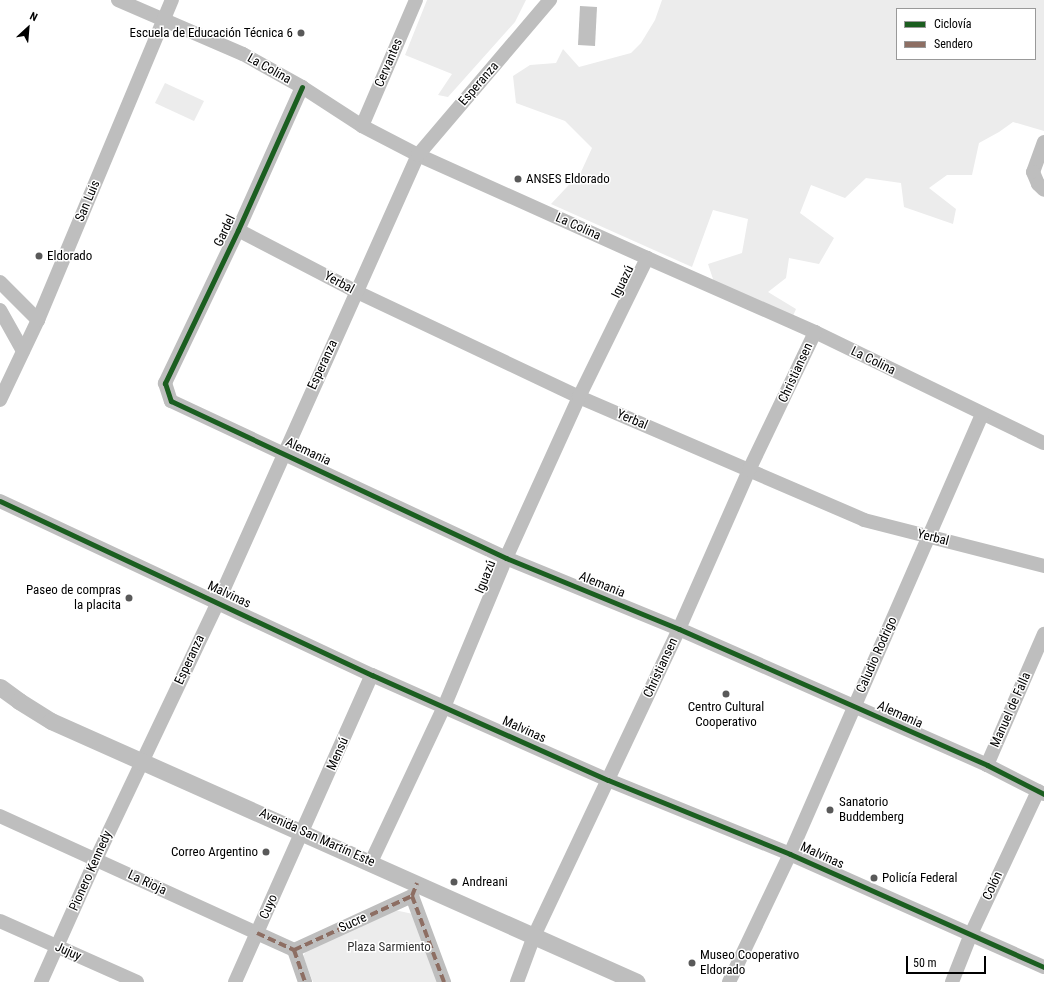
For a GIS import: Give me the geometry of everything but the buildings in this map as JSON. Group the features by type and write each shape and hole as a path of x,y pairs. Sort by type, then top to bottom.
{"main road":[{"name":"Avenida San Martín Este","path":"0,688 18,701 52,721 371,862 414,890 534,936 637,982"}],"street":[{"name":"La Colina","path":"118,0 244,54 302,87 362,126 418,155 646,258 815,332 1044,443"},
{"name":"San Luis","path":"0,400 38,320 172,0"},
{"name":"Cervantes","path":"362,126 416,0"},
{"name":"Esperanza","path":"143,760 218,602 283,452 418,155 550,0"},
{"name":"Gardel","path":"165,383 238,230 302,87"},
{"path":"1041,187 1033,172 1044,142"},
{"name":"Yerbal","path":"238,230 357,292 579,398 864,520 1044,566"},
{"name":"Iguazú","path":"371,862 444,706 506,558 579,398 646,258"},
{"path":"0,282 38,320"},
{"path":"0,310 23,351"},
{"name":"Christiansen","path":"517,982 534,936 680,629 749,470 815,332"},
{"name":"Alemania","path":"165,383 171,401 283,452 506,558 680,629 987,765 1041,792"},
{"name":"Caludio Rodrigo","path":"729,982 790,854 930,538 982,414"},
{"name":"Malvinas","path":"0,501 372,675 608,780 790,854 1044,968"},
{"name":"Manuel de Falla","path":"987,765 1044,634"},
{"name":"Mensú","path":"303,832 372,675"},
{"name":"Pionero Kennedy","path":"41,982 96,859 143,760"},
{"name":"Colón","path":"952,982 971,934 1041,792"},
{"name":"La Rioja","path":"0,816 294,950"},
{"name":"Cuyo","path":"235,982 303,832"},
{"path":"414,890 444,982"},
{"name":"Sucre","path":"294,950 414,890"},
{"name":"Jujuy","path":"0,921 57,948 136,982"},
{"path":"294,950 305,982"}],"green space":[{"path":"427,0 526,0 515,22 448,97 438,95 452,74 405,55"},
{"path":"662,0 1044,0 1044,131 1013,122 979,143 972,175 947,175 929,188 956,209 953,224 904,207 901,183 866,178 845,198 811,185 800,213 834,238 819,264 789,258 786,278 768,292 796,309 793,316 714,282 708,264 742,253 748,219 713,210 692,267 551,204 581,172 592,148 565,121 516,103 513,76 530,65 556,63 563,49 579,67 631,53 641,43 655,20"},
{"path":"165,83 204,101 194,121 155,103"},
{"name":"Plaza Sarmiento","path":"390,909 413,914 440,982 313,982 303,956 311,943"}],"shaded area":[{"path":"580,6 597,7 595,46 578,45"}],"marked path":[{"path":"412,896 417,883"},
{"path":"412,896 444,982"},
{"path":"294,950 412,896"},
{"path":"257,933 294,950"},
{"path":"294,950 305,982"}],"cycle path":[{"path":"302,87 238,230 165,383 171,401 506,558 679,629 987,765 1044,794"},
{"path":"0,501 372,675 608,780 790,854 1044,967"}],"place":[{"name":"Escuela de Educación Técnica 6","path":"301,33"},
{"name":"ANSES Eldorado","path":"518,179"},
{"name":"Eldorado","path":"39,256"},
{"name":"Paseo de compras la placita","path":"129,598"},
{"name":"Centro Cultural Cooperativo","path":"726,694"},
{"name":"Sanatorio Buddemberg","path":"830,810"},
{"name":"Correo Argentino","path":"266,852"},
{"name":"Policía Federal","path":"874,878"},
{"name":"Andreani","path":"454,882"},
{"name":"Museo Cooperativo Eldorado","path":"692,963"}]}
